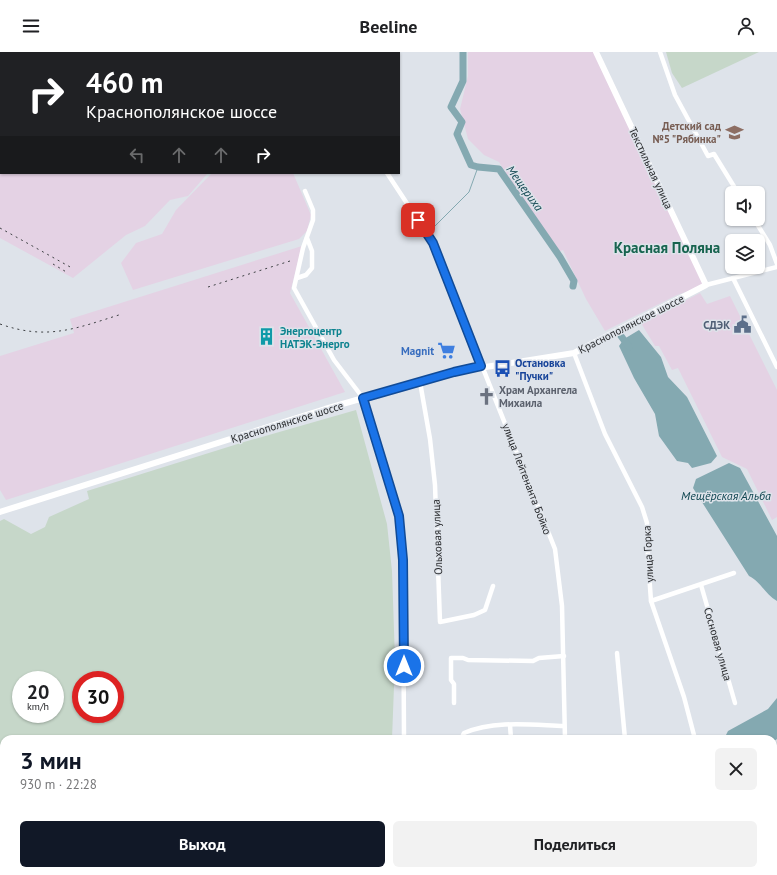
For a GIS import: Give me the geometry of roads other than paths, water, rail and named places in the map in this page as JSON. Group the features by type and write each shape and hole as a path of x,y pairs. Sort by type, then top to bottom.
{"main road":[{"name":"Текстильная улица","path":"596,52 706,285"},
{"name":"Краснополянское шоссе","path":"0,512 363,398 420,382 481,366 574,353 706,285"}],"street":[{"path":"660,52 675,94 708,156 714,154 734,186"},
{"name":"улица Лейтенанта Бойко","path":"388,174 433,243 481,366 485,370 555,549 562,606 565,735"},
{"path":"305,191 313,213 311,228 303,248 297,278 293,286 334,360 363,398 399,516 403,560 404,735"},
{"path":"706,285 777,266 770,245 758,226"},
{"path":"297,278 306,275 312,268 312,251 307,238"},
{"path":"733,278 777,367"},
{"name":"улица Горка","path":"574,353 605,434 642,506 647,523 651,601 684,697 694,735"},
{"name":"Ольховая улица","path":"420,382 430,439 435,485 440,622 474,615 484,610 493,586"},
{"path":"651,601 700,586 734,573"},
{"name":"Сосновая улица","path":"700,586 735,703"},
{"path":"617,653 625,735"},
{"path":"454,703 454,684 451,680 450,658 463,658 468,660 533,661 539,658 564,656"},
{"path":"463,735 472,729 510,725 564,726"},
{"path":"510,725 511,735"}],"water":[{"path":"639,330 661,357 668,377 687,397 717,456 711,463 692,468 688,463 677,461 659,436 655,414 634,378 619,346 624,339"},
{"name":"Мещёрская Альба","path":"729,463 740,468 777,536 777,601 769,595 757,581 749,576 693,488 696,479"},
{"path":"777,698 777,735 726,735 728,731 768,709"}],"waterway":[{"name":"Мещериха","path":"463,52 463,81 451,107 462,122 457,134 471,165 499,169 560,257 574,281 573,286"},
{"path":"435,226 469,192 478,167"},
{"name":"Мещериха","path":"621,336 629,347"}],"railway":[{"path":"0,228 72,268"},
{"path":"208,287 290,261"},
{"path":"53,264 68,273"},
{"path":"0,324 33,332 62,331 122,314"}],"place":[{"name":"Детский сад №5 \"Рябинка\"","path":"734,132"},
{"name":"СДЭК","path":"743,325"},
{"name":"Энергоцентр НАТЭК-Энерго","path":"267,337"},
{"name":"Magnit","path":"447,351"},
{"name":"Остановка \"Пучки\"","path":"502,369"},
{"name":"Храм Архангела Михаила","path":"486,396"}],"district":[{"name":"Красная Поляна","path":"667,247"}]}
